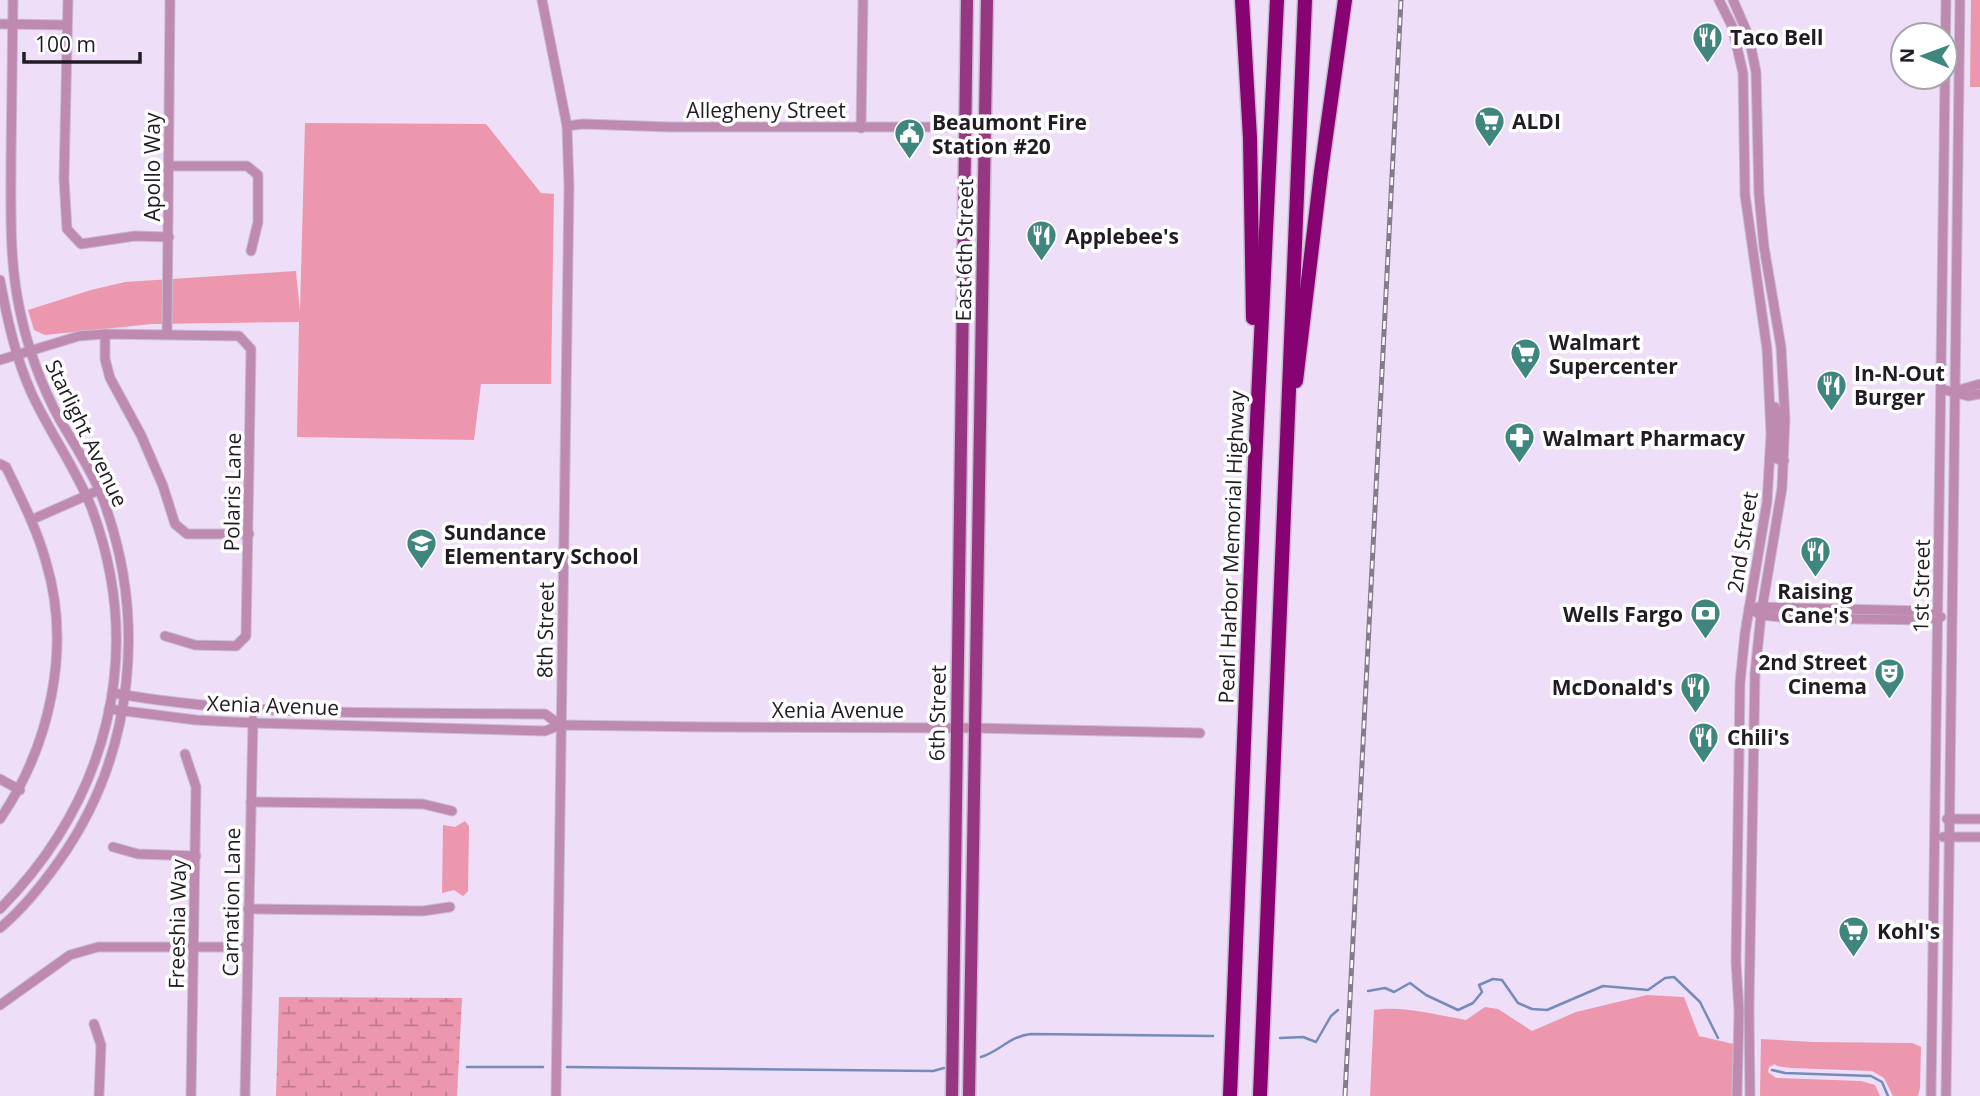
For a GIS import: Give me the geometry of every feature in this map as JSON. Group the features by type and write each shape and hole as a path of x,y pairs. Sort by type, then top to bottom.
{"highway":[{"path":"1242,0 1250,138 1255,463"},
{"name":"Pearl Harbor Memorial Highway","path":"1230,1096 1255,463 1277,0"},
{"path":"1260,1096 1305,0"},
{"path":"1285,459 1345,0"}],"main road":[{"name":"East 6th Street","path":"963,330 967,0"},
{"path":"976,0 976,10 987,6"},
{"name":"East 6th Street","path":"982,332 987,6"},
{"name":"6th Street","path":"952,1096 955,728 963,330"},
{"name":"6th Street","path":"969,1096 982,332"}],"street":[{"name":"Starlight Avenue","path":"0,928 36,891 71,845 92,806 110,764 123,710 130,634 120,552 99,490 60,418 30,352 14,277 10,236 13,0"},
{"path":"68,0 64,179 67,229 81,244 135,236 169,237"},
{"name":"Apollo Way","path":"167,334 170,0"},
{"name":"8th Street","path":"542,0 567,126 569,187 556,1096"},
{"path":"861,128 863,0"},
{"name":"2nd Street","path":"1719,0 1732,26 1742,62 1745,90 1745,195 1764,326 1770,385 1771,434 1767,502 1749,608 1741,683 1736,962 1739,1011 1737,1096"},
{"name":"2nd Street","path":"1733,0 1749,37 1756,72 1759,195 1765,256 1778,322 1784,397 1784,461 1755,673 1750,1096"},
{"path":"1946,0 1946,21"},
{"path":"1954,391 1961,0"},
{"path":"0,24 67,25"},
{"name":"1st Street","path":"1931,1096 1945,91"},
{"name":"Allegheny Street","path":"567,126 966,127"},
{"path":"1744,130 1749,154 1751,194 1759,195"},
{"path":"169,166 247,166 257,175 258,222 251,251"},
{"path":"1751,250 1759,254 1761,259 1771,315 1778,322"},
{"name":"Starlight Avenue","path":"0,279 17,356 37,404 86,497 106,555 116,634 113,693 97,760 80,800 59,837 39,866 0,909"},
{"path":"105,334 110,378 141,435 163,486 175,524 187,534 248,534"},
{"path":"0,360 79,336 167,334"},
{"name":"Polaris Lane","path":"165,636 195,645 236,646 246,636 251,349 239,336 167,334"},
{"path":"1954,391 1980,384"},
{"path":"1770,385 1777,418 1777,459 1784,461"},
{"path":"1941,389 1968,396 1980,394"},
{"name":"1st Street","path":"1946,1096 1954,391"},
{"path":"0,464 6,467 31,520 47,564 57,619 55,674 44,729 20,790 0,818"},
{"path":"31,520 99,490"},
{"path":"1749,608 1791,618 1925,620 1952,617"},
{"name":"Xenia Avenue","path":"113,693 199,706 253,709 545,714 560,724"},
{"name":"Xenia Avenue","path":"109,709 196,720 253,723 545,731 560,724 1200,733"},
{"name":"Carnation Lane","path":"245,1096 253,709"},
{"name":"Freeshia Way","path":"185,754 196,787 191,1096"},
{"path":"0,779 20,790"},
{"path":"251,802 423,804 452,811"},
{"path":"1936,819 1980,819"},
{"path":"1935,837 1980,837"},
{"path":"113,846 138,854 195,856"},
{"path":"248,909 423,911 450,907"},
{"path":"0,1005 70,955 98,947 247,947"},
{"path":"94,1024 101,1045 99,1096"}],"green space":[{"path":"1971,0 1980,0 1980,87 1970,87"},
{"path":"305,123 486,124 541,193 554,194 551,384 481,384 474,440 297,437 299,322 152,324 45,335 34,330 28,310 125,282 296,271 300,312"},
{"path":"465,821 469,826 468,891 463,896 454,890 442,893 443,825 455,827"},
{"path":"1647,995 1684,997 1699,1036 1738,1045 1737,1096 1370,1096 1374,1010 1408,1010 1466,1020 1485,1007 1498,1009 1532,1031 1576,1012"},
{"path":"279,997 462,998 457,1096 276,1096"},
{"path":"1761,1039 1912,1043 1921,1047 1918,1096 1893,1096 1884,1078 1872,1071 1791,1068 1775,1064 1769,1067 1768,1072 1776,1078 1861,1081 1875,1085 1880,1096 1760,1096"}],"waterway":[{"path":"1368,991 1385,988 1394,992 1410,983 1426,995 1458,1010 1473,1003 1482,992 1479,985 1493,979 1502,980 1518,1003 1532,1009 1547,1010 1603,986 1648,990 1665,978 1674,977 1700,1002 1718,1038"},
{"path":"1280,1038 1303,1037 1316,1042 1331,1016 1338,1010"},
{"path":"981,1057 1017,1038 1031,1034 1213,1036"},
{"path":"467,1067 543,1067"},
{"path":"567,1067 933,1071 944,1068"},
{"path":"1772,1070 1785,1073 1871,1076 1882,1082 1888,1096"}],"railway":[{"path":"1345,1096 1401,0"}],"place":[{"name":"Taco Bell","path":"1707,64"},
{"name":"ALDI","path":"1489,148"},
{"name":"Beaumont Fire Station #20","path":"909,161"},
{"name":"Applebee's","path":"1042,263"},
{"name":"Walmart Supercenter","path":"1526,381"},
{"name":"In-N-Out Burger","path":"1831,412"},
{"name":"Walmart Pharmacy","path":"1520,465"},
{"name":"Sundance Elementary School","path":"421,571"},
{"name":"Raising Cane's","path":"1815,578"},
{"name":"Wells Fargo","path":"1706,641"},
{"name":"2nd Street Cinema","path":"1890,701"},
{"name":"McDonald's","path":"1696,714"},
{"name":"Chili's","path":"1704,764"},
{"name":"Kohl's","path":"1854,958"}]}
